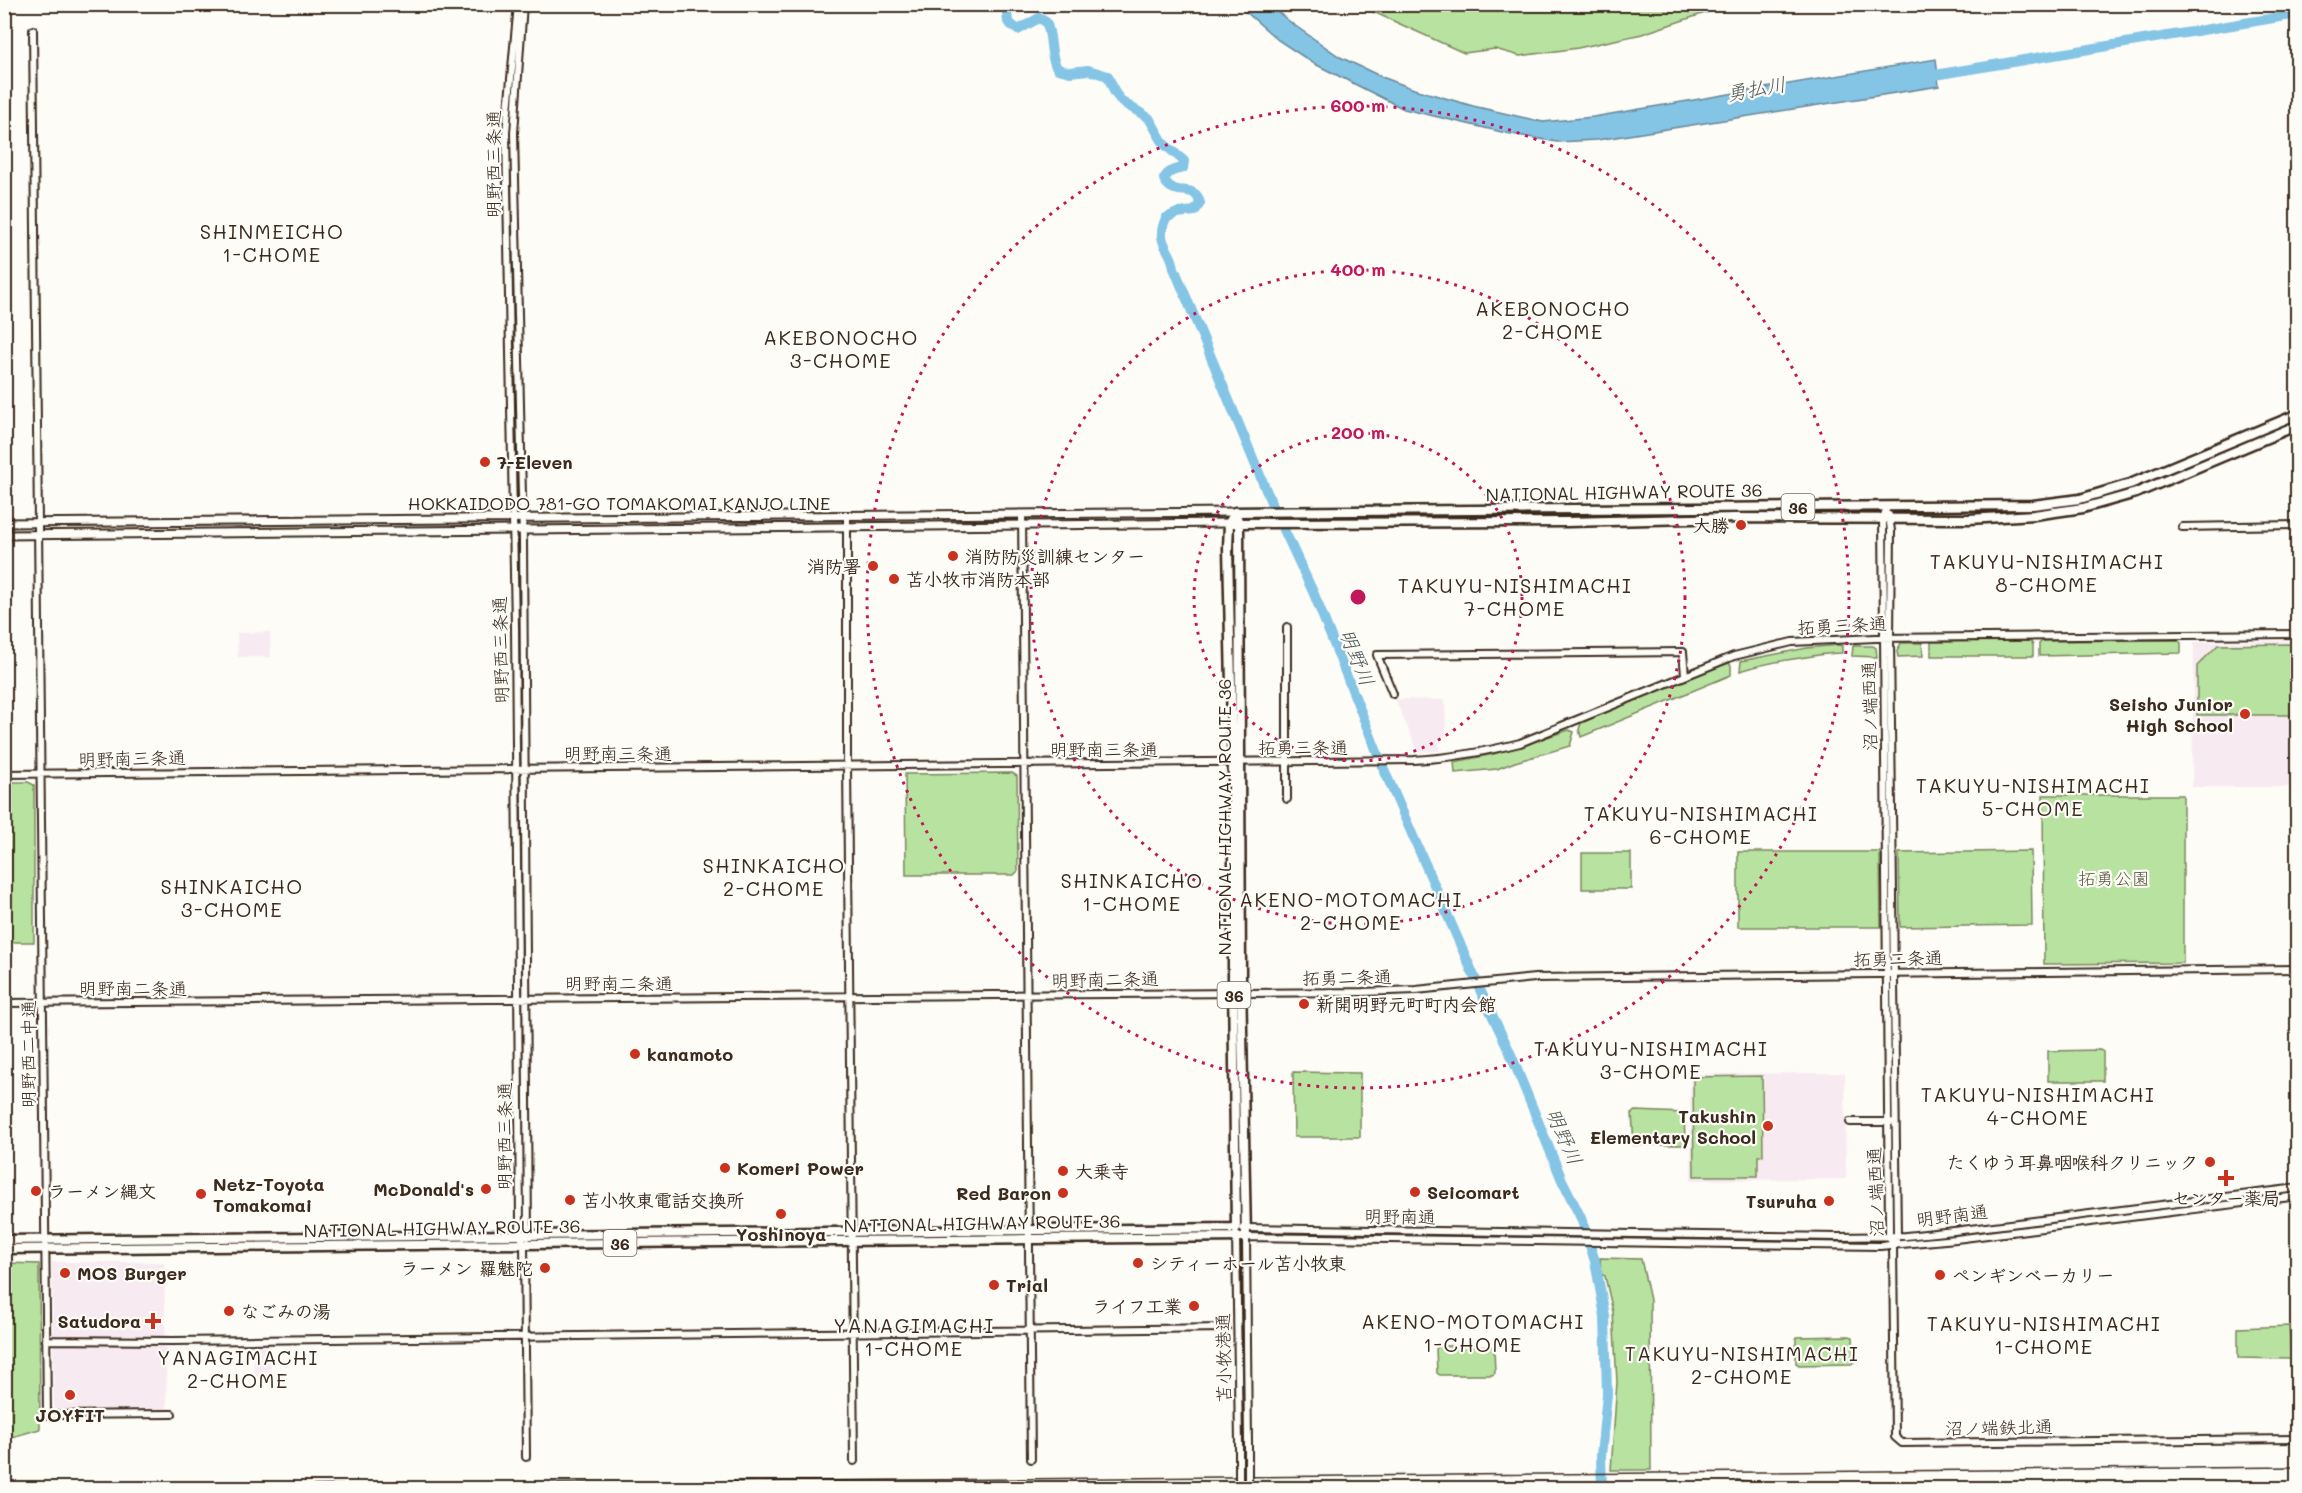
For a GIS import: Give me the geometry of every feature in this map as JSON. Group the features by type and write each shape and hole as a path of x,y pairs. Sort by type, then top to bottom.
{"highway":[{"name":"NATIONAL HIGHWAY ROUTE 36","path":"1241,1232 1236,763 1229,523 1235,512 2033,505 2080,498 2151,476 2298,414"},
{"name":"NATIONAL HIGHWAY ROUTE 36","path":"1229,523 1969,519 2034,515 2083,508 2136,493 2298,425"},
{"name":"36","path":"1235,512 1239,523"},
{"name":"NATIONAL HIGHWAY ROUTE 36","path":"1236,763 1239,523"},
{"name":"NATIONAL HIGHWAY ROUTE 36","path":"853,1236 1028,1230 1241,1232"},
{"name":"NATIONAL HIGHWAY ROUTE 36","path":"4,1249 46,1244 853,1236 1029,1239 1241,1232"},
{"name":"NATIONAL HIGHWAY ROUTE 36","path":"4,1240 46,1244"}],"main road":[{"name":"HOKKAIDODO 781-GO TOMAKOMAI KANJO LINE","path":"4,523 1235,512"},
{"name":"HOKKAIDODO 781-GO TOMAKOMAI KANJO LINE","path":"4,535 1229,523"}],"street":[{"name":"明野西三条通","path":"518,4 506,132 513,531 527,999 525,1238"},
{"name":"明野西三条通","path":"523,4 514,133 522,518 518,999 525,1238"},
{"name":"明野西二中通","path":"33,30 47,1415 172,1414"},
{"name":"沼ノ端西通","path":"1887,507 1890,973 1888,1122 1889,1236 1893,1245"},
{"path":"1022,515 1031,1459"},
{"path":"847,517 847,766 854,1461"},
{"path":"2182,527 2298,525"},
{"path":"1287,627 1287,799"},
{"name":"拓勇三条通","path":"1236,763 1408,761 1450,758 1485,752 1520,743 1576,722 1734,656 1792,642 1887,638 2298,634"},
{"path":"1393,694 1377,655 1683,652 1685,675"},
{"name":"明野南三条通","path":"4,774 1236,763"},
{"name":"拓勇二条通","path":"1238,993 1373,992 1535,978 2298,969"},
{"name":"沼ノ端西通","path":"1890,973 1896,1122 1897,1236 1893,1245"},
{"name":"明野南二条通","path":"4,1003 1238,993"},
{"path":"1850,1122 1896,1122"},
{"name":"明野南通","path":"1241,1232 1897,1236 1954,1231 2298,1188"},
{"name":"明野南通","path":"1241,1232 1610,1243 1893,1245 2298,1196"},
{"path":"2195,1200 2195,1208"},
{"path":"2041,1219 2041,1227"},
{"name":"苫小牧港通","path":"1241,1232 1248,1488"},
{"name":"苫小牧港通","path":"1239,1488 1241,1232"},
{"path":"525,1238 526,1457"},
{"name":"沼ノ端鉄北通","path":"1893,1245 1895,1437 1902,1443 2298,1439"},
{"path":"46,1340 525,1337 1226,1328"}],"shaded area":[{"path":"270,632 271,657 238,657 237,633"},
{"name":"Seisho Junior High School","path":"2297,641 2297,787 2192,787 2194,642"},
{"path":"1395,699 1445,700 1446,737 1439,738 1439,751 1418,752"},
{"name":"Takushin Elementary School","path":"1845,1073 1846,1179 1691,1180 1690,1074"},
{"path":"52,1262 164,1262 167,1411 54,1411"},
{"path":"253,1346 270,1346 271,1383 261,1383 261,1377 254,1377"}],"green space":[{"path":"1358,5 1729,5 1642,34 1578,48 1520,56 1495,49 1464,53"},
{"path":"2178,640 2181,643 2181,653 2039,656 2039,644 2042,641"},
{"path":"2030,641 2033,645 2033,656 1931,656 1931,642"},
{"path":"1901,643 1922,643 1923,656 1898,657 1897,651"},
{"path":"2297,644 2297,715 2197,715 2197,666 2218,645"},
{"path":"1842,646 1842,653 1777,662 1740,671 1741,661 1807,648"},
{"path":"1853,646 1873,646 1876,648 1877,657 1852,656"},
{"path":"1729,663 1731,675 1581,737 1579,729 1581,723 1680,680"},
{"path":"1569,730 1574,732 1570,746 1497,769 1455,773 1454,762 1494,754"},
{"path":"1012,773 1017,776 1018,871 1014,875 906,875 905,774"},
{"path":"4,782 28,782 34,785 34,942 5,942"},
{"name":"拓勇公園","path":"2043,795 2183,795 2183,963 2044,964"},
{"path":"2031,851 2032,925 1900,927 1899,853"},
{"path":"1738,852 1880,852 1881,927 1738,927"},
{"path":"1582,853 1631,853 1631,889 1582,889"},
{"path":"2100,1050 2103,1052 2103,1081 2048,1081 2048,1051"},
{"path":"1293,1072 1360,1073 1360,1137 1294,1137"},
{"path":"1762,1076 1763,1155 1758,1156 1758,1176 1694,1176 1693,1077"},
{"path":"1635,1111 1684,1113 1684,1145 1634,1145 1632,1113"},
{"path":"1600,1258 1641,1259 1650,1300 1651,1470 1611,1470 1617,1382 1613,1312 1605,1276 1601,1274"},
{"path":"5,1263 39,1264 40,1429 5,1439"},
{"path":"2289,1326 2290,1359 2238,1358 2238,1328"},
{"path":"1796,1337 1853,1337 1854,1362 1851,1364 1799,1365 1796,1363"},
{"path":"1439,1346 1491,1346 1494,1348 1495,1373 1492,1375 1440,1375 1437,1373 1436,1349"}],"water":[{"path":"1238,5 1269,5 1340,57 1382,77 1473,106 1543,122 1593,117 1936,59 1939,86 1597,140 1557,142 1506,133 1404,109 1313,63 1278,40"}],"waterway":[{"name":"明野川","path":"1006,4 1008,22 1018,30 1039,18 1046,22 1053,59 1058,69 1070,72 1088,70 1108,76 1115,93 1122,102 1149,118 1164,144 1184,161 1183,168 1174,170 1164,179 1173,189 1194,193 1200,203 1195,211 1177,213 1166,218 1162,234 1163,240 1271,502 1314,594 1385,772 1481,992 1509,1050 1562,1180 1581,1218 1595,1261 1605,1316 1607,1394 1601,1456 1602,1488"},
{"name":"勇払川","path":"1923,77 2298,14"}],"railway":[{"path":"58,1488 2298,1467"},
{"path":"1736,1480 1810,1488"}],"place":[{"name":"7-Eleven","path":"485,462"},
{"name":"大勝","path":"1741,525"},
{"name":"消防防災訓練センター","path":"953,556"},
{"name":"消防署","path":"873,566"},
{"name":"苫小牧市消防本部","path":"894,579"},
{"name":"Seisho Junior High School","path":"2245,714"},
{"name":"新開明野元町町内会館","path":"1304,1004"},
{"name":"kanamoto","path":"635,1054"},
{"name":"Takushin Elementary School","path":"1768,1126"},
{"name":"たくゆう耳鼻咽喉科クリニック","path":"2210,1162"},
{"name":"Komeri Power","path":"725,1168"},
{"name":"大乗寺","path":"1063,1171"},
{"name":"センター薬局","path":"2226,1178"},
{"name":"McDonald's","path":"486,1189"},
{"name":"ラーメン縄文","path":"36,1191"},
{"name":"Seicomart","path":"1415,1192"},
{"name":"Red Baron","path":"1063,1193"},
{"name":"Netz-Toyota Tomakomai","path":"201,1194"},
{"name":"苫小牧東電話交換所","path":"570,1200"},
{"name":"Tsuruha","path":"1829,1201"},
{"name":"Yoshinoya","path":"781,1214"},
{"name":"シティーホール苫小牧東","path":"1138,1263"},
{"name":"ラーメン 羅魅陀","path":"545,1268"},
{"name":"MOS Burger","path":"65,1273"},
{"name":"ペンギンベーカリー","path":"1940,1275"},
{"name":"Trial","path":"994,1285"},
{"name":"ライフ工業","path":"1194,1306"},
{"name":"なごみの湯","path":"229,1311"},
{"name":"Satudora","path":"153,1321"},
{"name":"JOYFIT","path":"70,1395"}],"district":[{"name":"SHINMEICHO 1-CHOME","path":"272,242"},
{"name":"AKEBONOCHO 2-CHOME","path":"1553,320"},
{"name":"AKEBONOCHO 3-CHOME","path":"841,348"},
{"name":"TAKUYU-NISHIMACHI 8-CHOME","path":"2047,572"},
{"name":"TAKUYU-NISHIMACHI 7-CHOME","path":"1515,596"},
{"name":"TAKUYU-NISHIMACHI 5-CHOME","path":"2033,796"},
{"name":"TAKUYU-NISHIMACHI 6-CHOME","path":"1701,824"},
{"name":"SHINKAICHO 2-CHOME","path":"774,876"},
{"name":"SHINKAICHO 1-CHOME","path":"1132,892"},
{"name":"SHINKAICHO 3-CHOME","path":"232,898"},
{"name":"AKENO-MOTOMACHI 2-CHOME","path":"1351,910"},
{"name":"TAKUYU-NISHIMACHI 3-CHOME","path":"1651,1060"},
{"name":"TAKUYU-NISHIMACHI 4-CHOME","path":"2038,1106"},
{"name":"AKENO-MOTOMACHI 1-CHOME","path":"1473,1332"},
{"name":"TAKUYU-NISHIMACHI 1-CHOME","path":"2044,1334"},
{"name":"YANAGIMACHI 1-CHOME","path":"914,1336"},
{"name":"TAKUYU-NISHIMACHI 2-CHOME","path":"1742,1364"},
{"name":"YANAGIMACHI 2-CHOME","path":"238,1368"}]}
